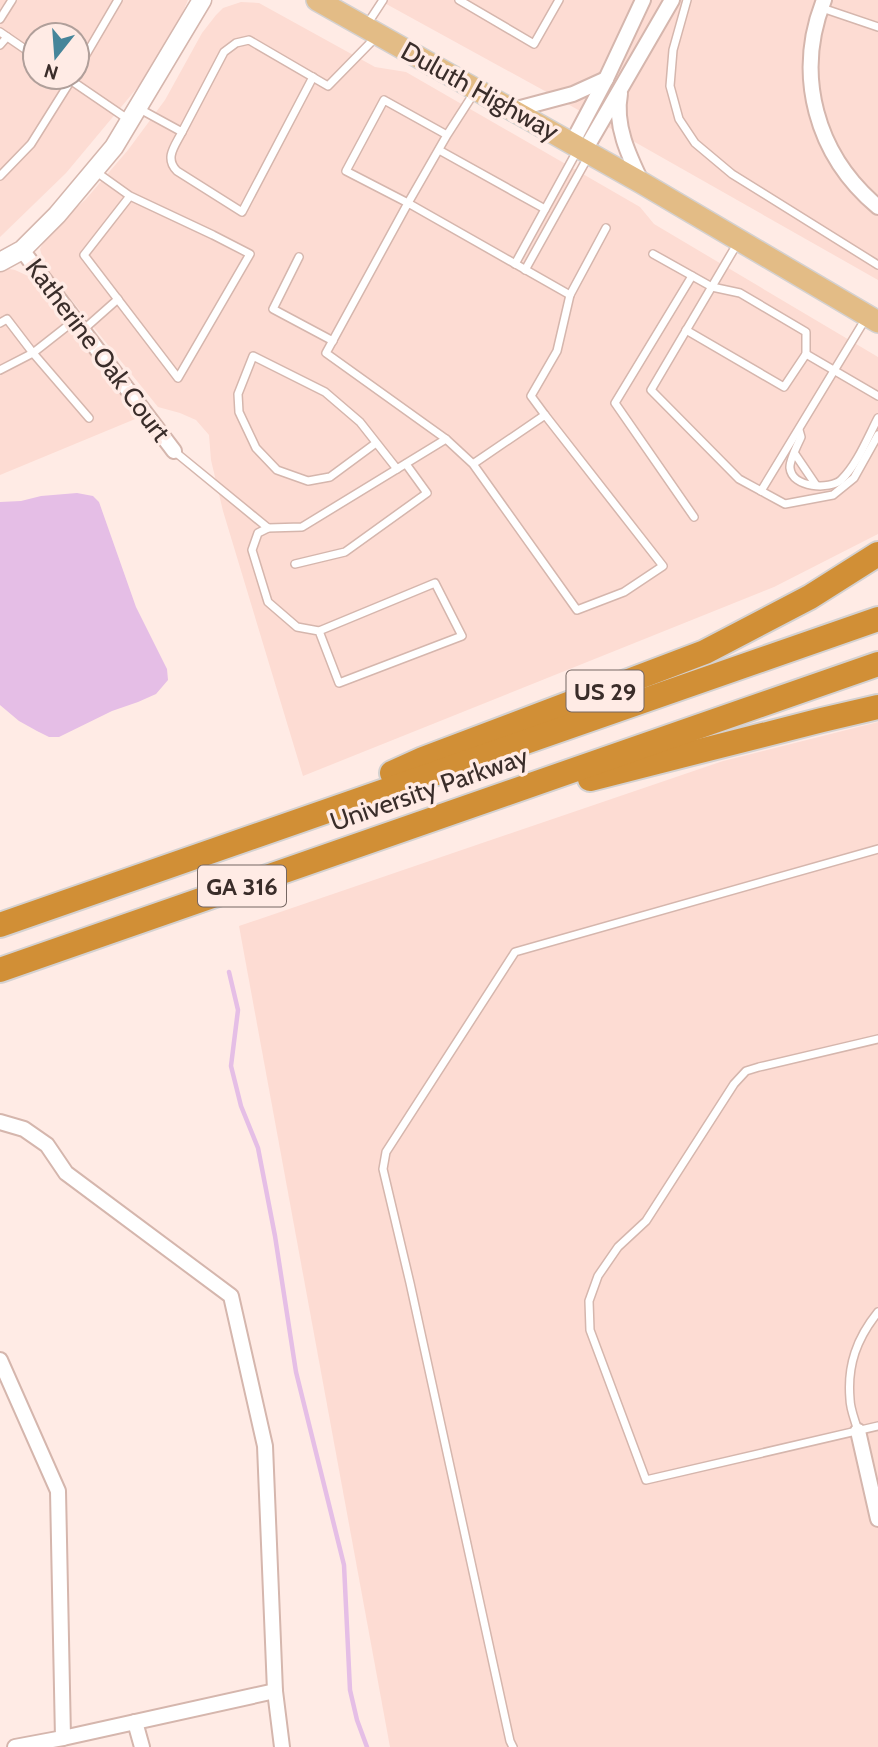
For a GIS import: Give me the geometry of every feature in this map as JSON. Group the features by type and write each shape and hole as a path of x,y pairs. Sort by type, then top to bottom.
{"highway":[{"name":"US 29","path":"325,812 371,784 423,759 705,652 810,597 878,554"},
{"name":"University Parkway","path":"0,925 878,619"},
{"name":"University Parkway","path":"0,970 878,664"},
{"path":"483,802 565,786 878,707"}],"main road":[{"name":"Duluth Highway","path":"317,0 642,183 873,319"}],"street":[{"path":"0,262 22,250 57,215 114,147 202,0"},
{"path":"581,149 606,79 643,0"},
{"path":"581,149 622,86 672,0"},
{"path":"822,4 810,60 811,90 817,117 845,171 863,194 878,207"},
{"path":"513,110 573,94 606,79"},
{"path":"622,86 618,106 620,128 642,183"},
{"name":"Katherine Oak Court","path":"22,250 174,451"},
{"path":"0,1122 24,1129 47,1145 66,1173 231,1296 265,1446 275,1691 282,1747"},
{"path":"0,1360 58,1491 63,1738"},
{"path":"858,1431 878,1520"},
{"path":"15,1747 275,1691"},
{"path":"135,1723 142,1747"}],"lane":[{"path":"0,19 12,0"},
{"path":"91,46 118,0"},
{"path":"313,77 242,212 171,166 170,156 224,52 236,43 249,40 313,77 328,86 372,31 383,0"},
{"path":"459,0 534,44 559,0"},
{"path":"687,0 673,50 670,86 679,119 695,143 732,174 878,265"},
{"path":"822,4 878,27"},
{"path":"0,45 4,34 21,46"},
{"path":"476,89 408,203 326,353 446,439 473,464 577,610 624,592 663,566 531,396 557,351 570,295 606,228"},
{"path":"91,90 133,114 182,132"},
{"path":"0,176 31,144 62,91"},
{"path":"447,135 384,100 346,171 570,295"},
{"path":"515,264 581,149"},
{"path":"525,270 581,149"},
{"path":"439,150 545,209"},
{"path":"94,170 131,196 250,254 178,378 84,255 131,196"},
{"path":"739,240 651,390 739,479 785,504 832,495 854,478 878,435"},
{"path":"653,254 712,287 738,296 801,334 806,332 806,354 783,387 686,330"},
{"path":"299,257 273,309 333,341"},
{"path":"692,276 615,402 694,517"},
{"path":"0,370 33,354 118,299"},
{"path":"0,323 7,319 33,354 89,418"},
{"path":"761,491 835,370 873,319"},
{"path":"710,344 715,335"},
{"path":"723,351 728,343"},
{"path":"741,362 746,354"},
{"path":"806,354 878,396"},
{"path":"376,443 330,477 308,481 277,470 256,447 239,412 238,394 253,356 325,392 359,422 376,443 397,469"},
{"path":"759,372 764,364"},
{"path":"774,380 778,372"},
{"path":"473,464 545,415"},
{"path":"799,430 801,437 790,469 794,477 799,483 816,485 838,482 850,470 878,418"},
{"path":"319,631 339,683 462,636 435,583 319,631 297,627 268,602 253,550 258,533 268,528 302,527 446,439"},
{"path":"174,451 268,528"},
{"path":"795,454 816,485"},
{"path":"295,564 345,552 427,493 406,464"},
{"path":"513,1747 383,1169 386,1152 515,952 878,849"},
{"path":"878,1039 746,1071 734,1083 646,1221 618,1247 598,1276 589,1301 590,1330 646,1480 878,1426"},
{"path":"858,1431 850,1400 851,1361 866,1327 878,1312"}],"shaded area":[{"path":"0,0 188,0 142,82 66,173 0,237"},
{"path":"379,0 878,0 878,280 543,90"},
{"path":"241,2 259,3 375,67 406,72 640,207 654,224 878,357 878,534 774,587 303,776 223,511 211,460 209,435 196,420 158,407 45,267 40,249 47,235 86,199 128,150 165,100 202,33 216,15 223,8"},
{"path":"9,269 28,276 140,417 0,475 0,271"},
{"path":"77,493 93,496 99,502 136,607 167,669 168,680 156,694 112,711 59,737 49,737 19,721 0,705 0,502"},
{"path":"878,722 878,1747 390,1747 239,926 723,761"}],"waterway":[{"path":"229,972 238,1010 231,1066 241,1106 258,1148 296,1372 344,1565 350,1690 367,1747"}]}
